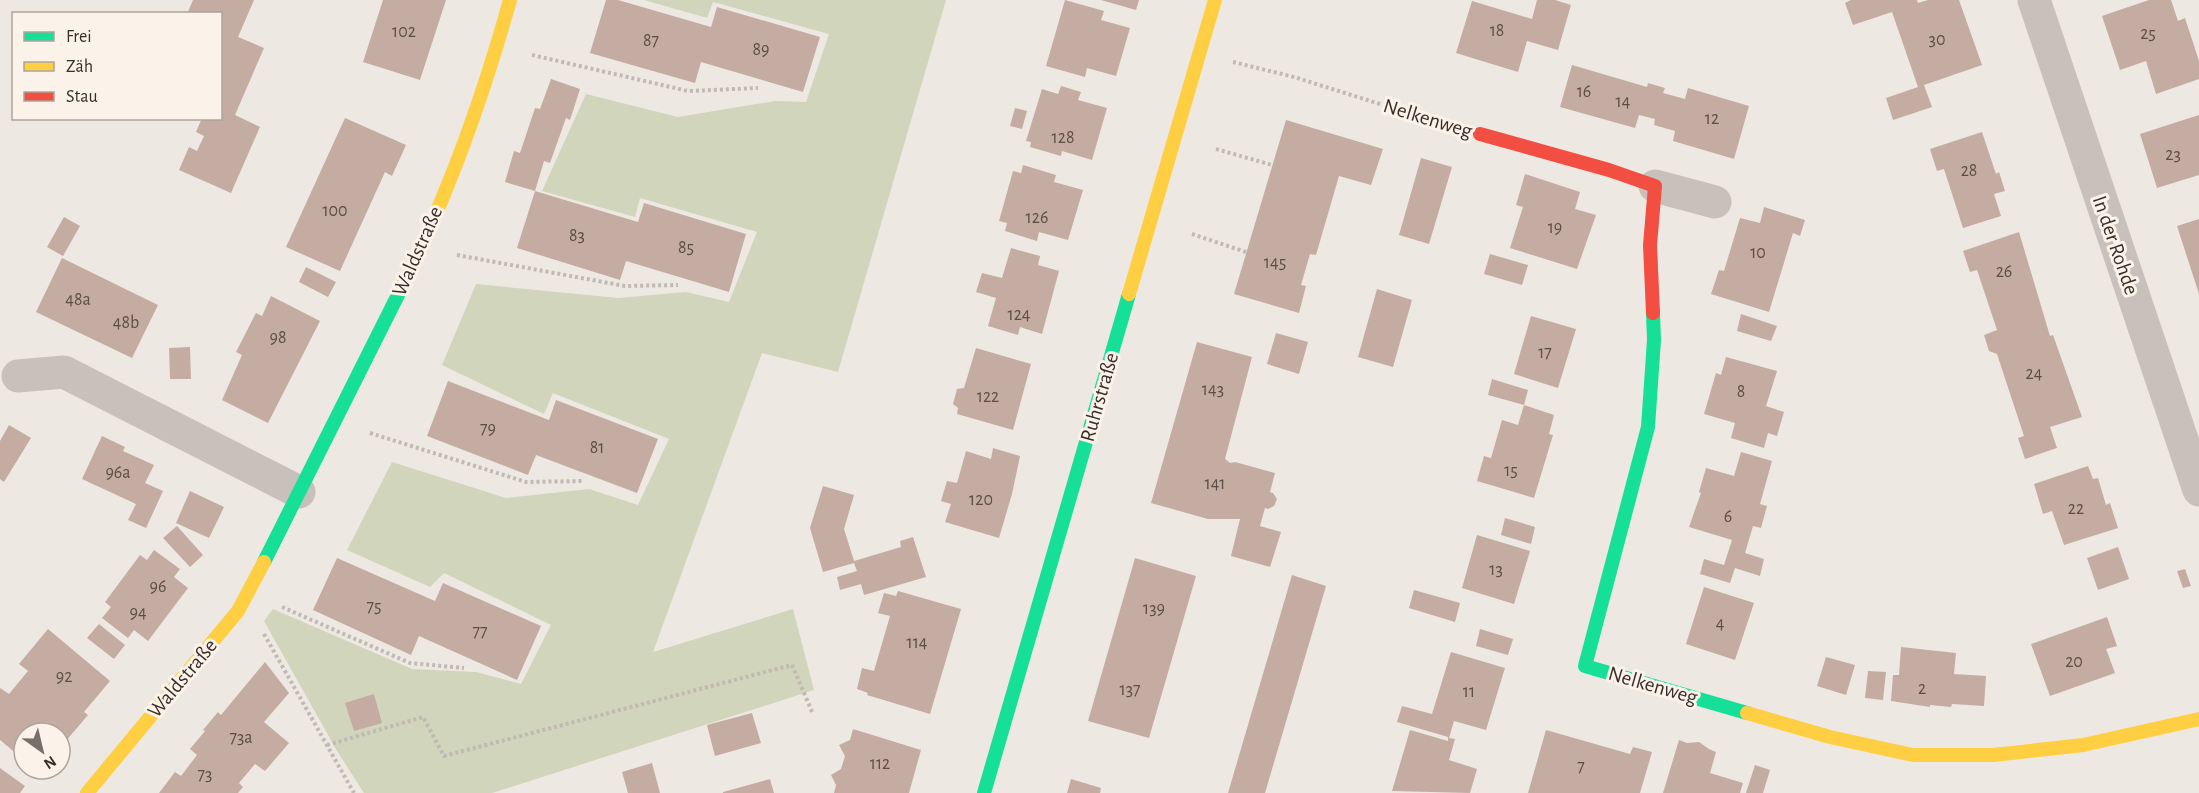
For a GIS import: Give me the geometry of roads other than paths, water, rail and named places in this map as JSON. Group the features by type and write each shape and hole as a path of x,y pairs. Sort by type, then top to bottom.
{"street":[{"name":"Waldstraße","path":"87,793 238,611 249,592 421,248 462,149 497,47 510,0"},
{"name":"Ruhrstraße","path":"984,793 1215,0"},
{"name":"In der Rohde","path":"2034,0 2199,490"},
{"name":"Nelkenweg","path":"1480,134 1715,202"},
{"name":"Nelkenweg","path":"1655,186 1650,245 1654,340 1648,427 1585,666 1830,737 1913,755 1993,755 2083,745 2199,719"},
{"path":"18,375 64,372 299,492"}]}
